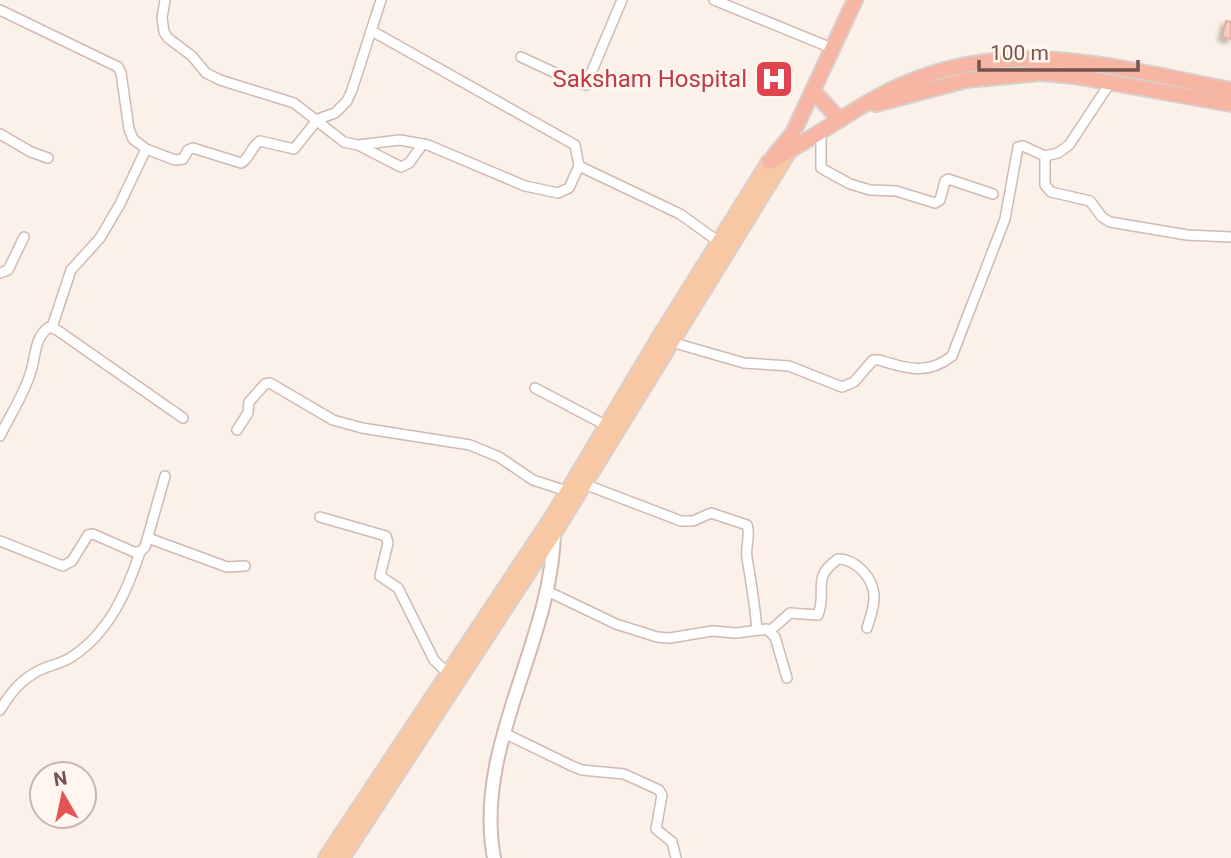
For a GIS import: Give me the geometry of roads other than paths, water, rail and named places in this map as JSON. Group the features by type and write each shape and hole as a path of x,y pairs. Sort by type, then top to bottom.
{"highway":[{"path":"769,162 793,132 855,0"},
{"path":"769,162 861,107 922,77 962,65 1022,58 1085,61 1231,89"},
{"path":"861,107 966,80 1041,73 1231,104"},
{"path":"813,91 840,120"}],"main road":[{"path":"326,858 554,533 790,151 793,132"},
{"path":"342,858 769,162"},
{"path":"494,858 490,827 491,801 504,733 547,591 554,533 553,516"}],"street":[{"path":"165,0 162,18 164,32 192,56 206,73 220,80 294,103 318,119 344,142 358,145 401,167 409,163 423,144"},
{"path":"0,10 118,67 130,135 138,144 178,160 193,148 241,163 260,141 294,149 318,119 335,113 347,101 381,0"},
{"path":"521,57 586,85 622,0"},
{"path":"713,0 834,49"},
{"path":"358,145 391,140 423,144 525,186 558,194 569,188 579,166 575,145 372,31"},
{"path":"671,341 744,363 789,366 842,387 854,382 873,360 915,370 932,368 944,362 952,356 1004,219 1018,149 1023,146 1045,156 1058,153 1069,145 1110,83"},
{"path":"821,132 821,167 850,184 870,190 896,191 935,203 940,200 948,178 993,194"},
{"path":"0,134 31,152 48,158"},
{"path":"52,327 68,276 75,264 100,238 120,204 146,149"},
{"path":"1045,156 1045,185 1051,192 1086,199 1110,222 1187,235 1231,237"},
{"path":"579,166 680,214 719,242"},
{"path":"0,273 8,270 24,237"},
{"path":"0,436 31,372 35,349 46,328 52,327 183,418"},
{"path":"237,430 248,414 249,402 265,384 270,383 332,420 362,429 470,445 499,457 534,480 567,491"},
{"path":"535,388 607,426"},
{"path":"0,710 16,685 24,678 75,655 108,621 124,596 140,552 145,547 165,476"},
{"path":"584,484 681,521 693,521 711,513 747,526 747,556 757,630"},
{"path":"320,517 386,536 388,542 380,576 398,588 430,654 453,678"},
{"path":"0,541 63,566 72,561 88,535 93,534 140,552"},
{"path":"148,538 227,567 245,566"},
{"path":"547,591 615,624 657,637 670,638 712,631 736,633 771,630 790,613 818,615 822,573 838,559 846,559 856,563 872,584 874,603 867,628"},
{"path":"771,630 787,678"},
{"path":"504,733 582,770 624,774 659,790 662,795 656,829 673,842 676,858"}],"place":[{"name":"Saksham Hospital","path":"774,79"}]}
